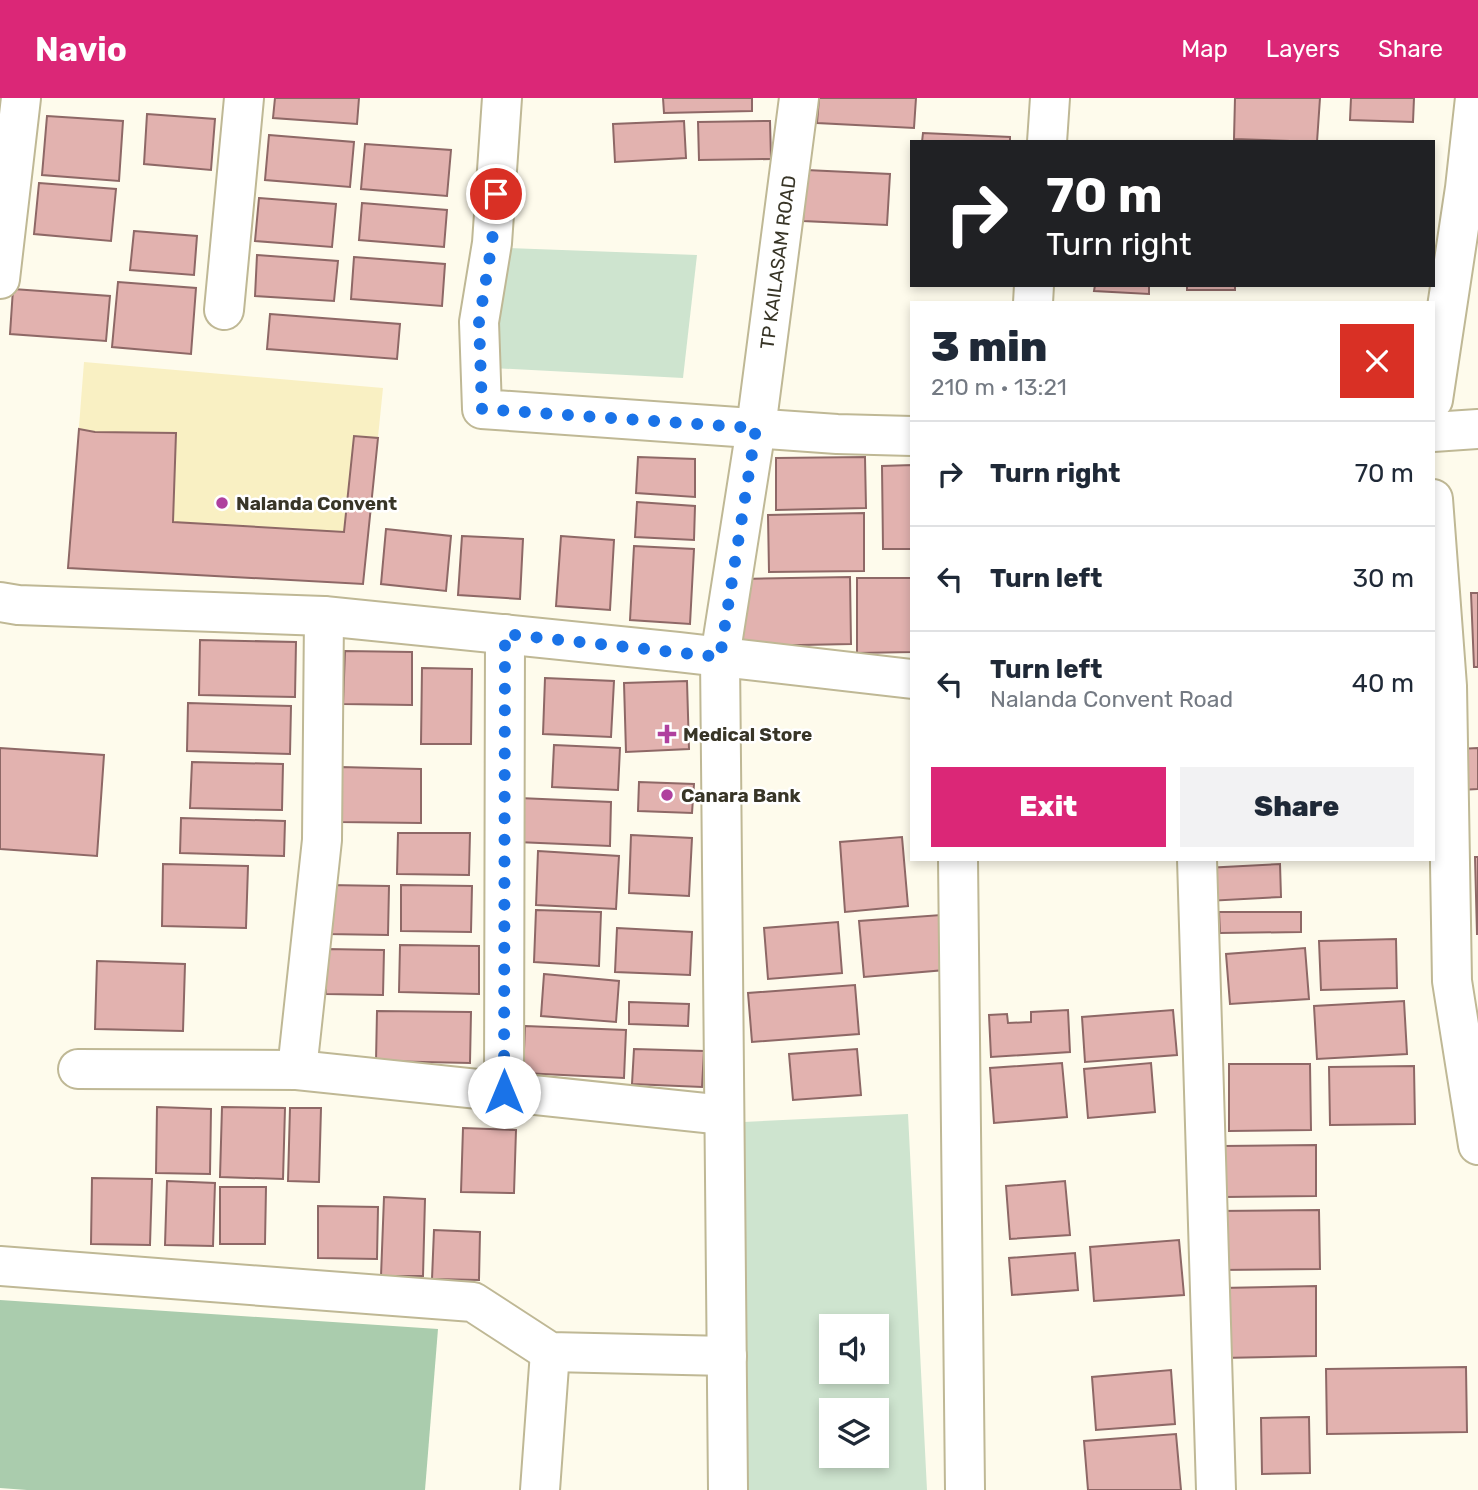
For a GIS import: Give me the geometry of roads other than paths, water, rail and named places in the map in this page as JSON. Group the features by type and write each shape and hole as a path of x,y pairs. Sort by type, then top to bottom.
{"street":[{"path":"0,279 22,98"},
{"path":"224,310 244,98"},
{"path":"502,98 492,243 479,322 482,409 837,434 910,436"},
{"name":"TP KAILASAM ROAD","path":"728,1490 720,657 756,428 799,98"},
{"path":"1047,140 1050,98"},
{"path":"1435,391 1468,235 1449,188 1475,98"},
{"path":"1435,432 1478,429"},
{"path":"1435,518 1453,686 1465,979 1478,1145"},
{"path":"0,602 18,605 324,616 910,679"},
{"path":"297,1070 322,840 324,616"},
{"path":"504,1092 505,634"},
{"path":"958,861 965,1490"},
{"path":"1197,861 1216,1490"},
{"path":"78,1069 297,1070 724,1115"},
{"path":"0,1266 473,1302 550,1352 727,1356"},
{"path":"540,1490 550,1352"}],"place":[{"name":"Nalanda Convent","path":"222,503"},
{"name":"Medical Store","path":"667,734"},
{"name":"Canara Bank","path":"667,795"}]}
